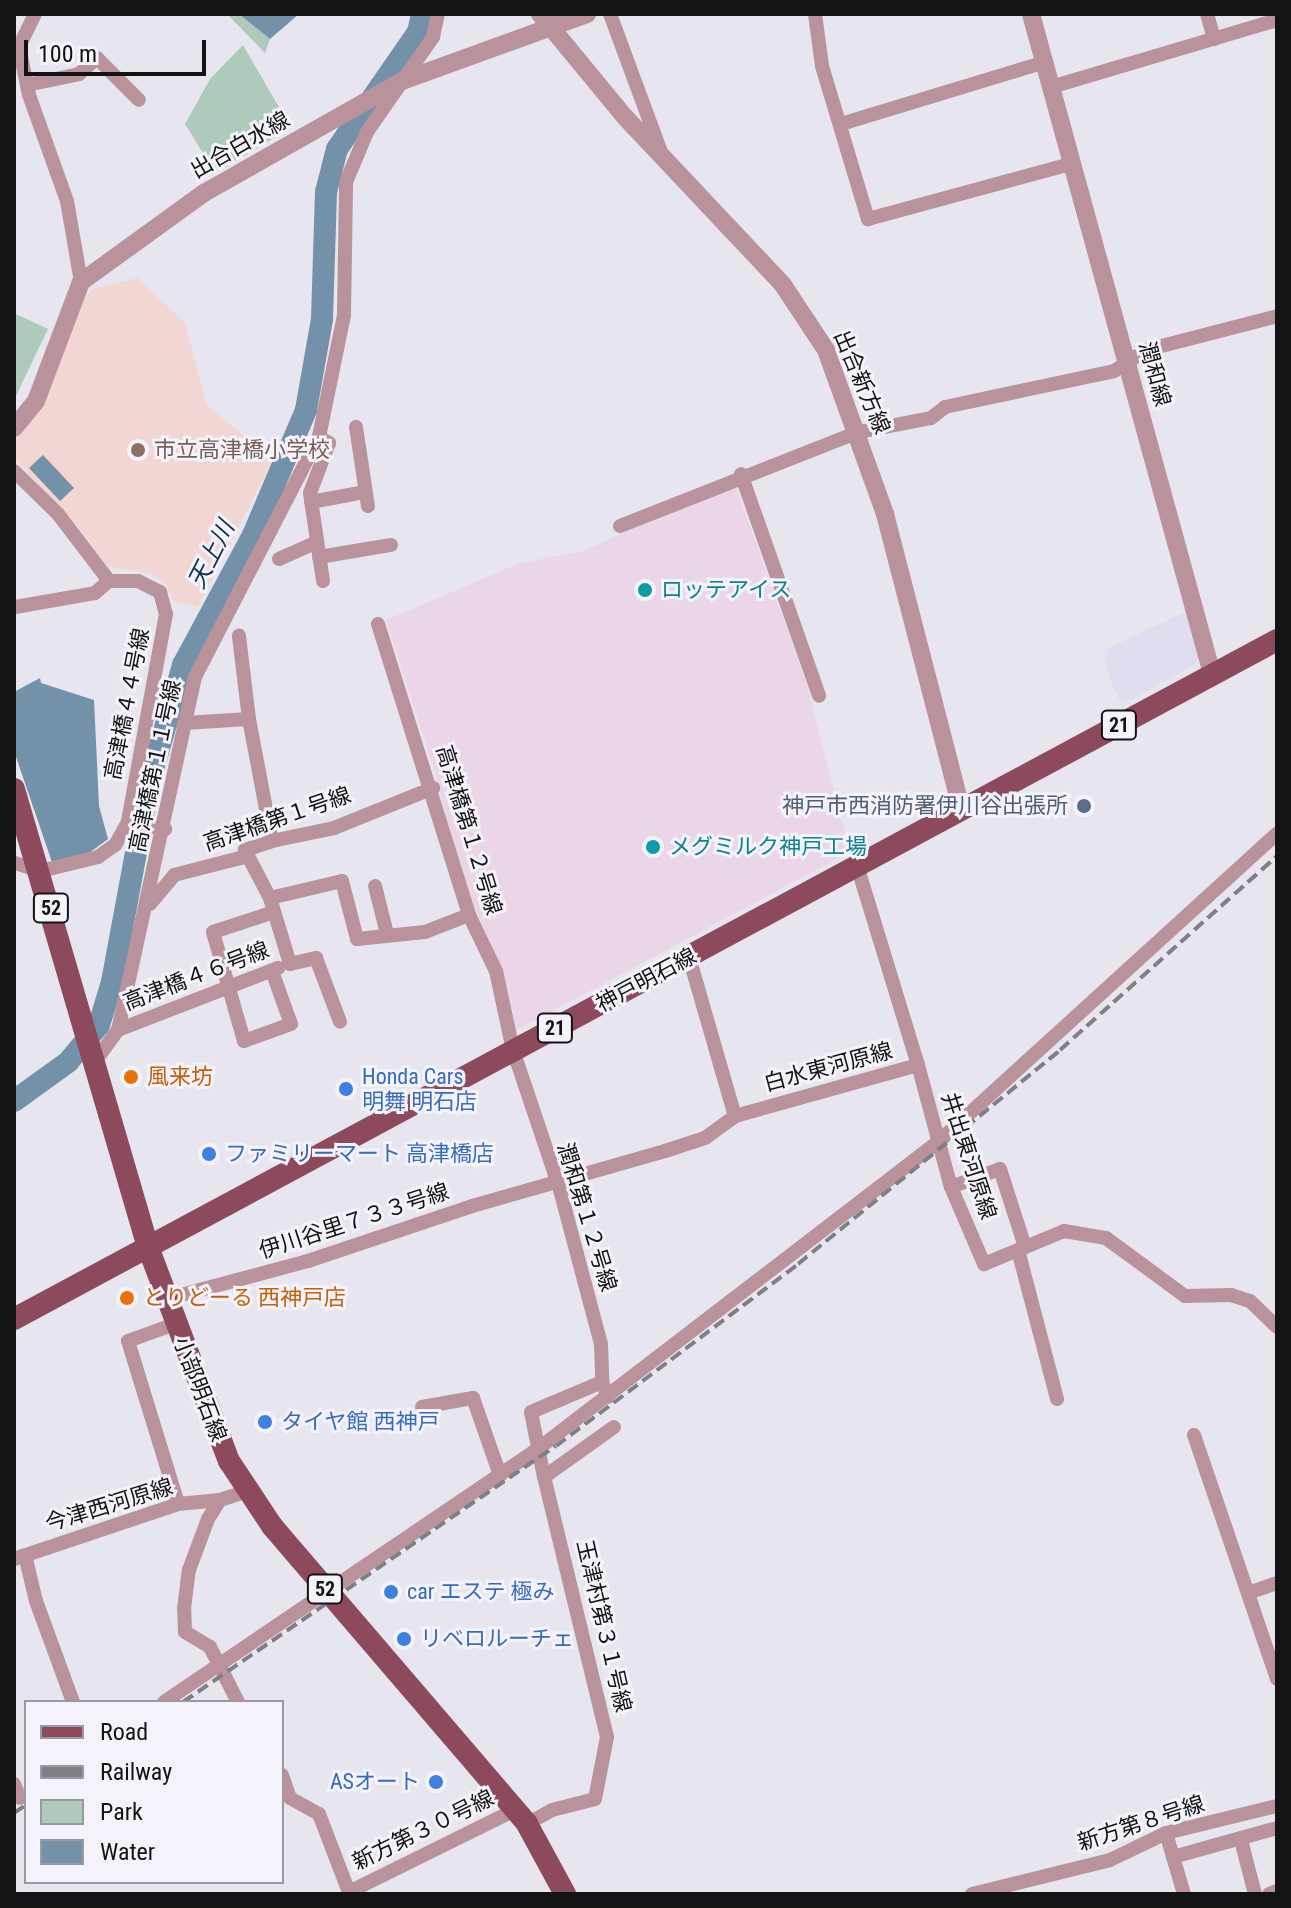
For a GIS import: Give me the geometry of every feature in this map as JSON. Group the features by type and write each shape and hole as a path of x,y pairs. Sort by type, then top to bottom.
{"main road":[{"name":"神戸明石線","path":"14,1319 1277,640"},
{"name":"小部明石線","path":"14,790 41,871 83,1029 148,1247 209,1416 247,1491 329,1594 521,1817 565,1894"}],"street":[{"path":"14,428 36,401 81,282 67,201 27,85 19,47 35,14"},
{"name":"高津橋第１１号線","path":"93,1064 118,1030 165,829 195,677 319,437 344,315 346,182 367,132 433,37 438,14"},
{"name":"出合白水線","path":"81,282 204,193 402,81 544,20 587,14"},
{"path":"610,14 661,152"},
{"path":"815,14 822,66 868,219 1071,164"},
{"name":"潤和線","path":"1031,14 1212,674"},
{"path":"1207,14 1214,39"},
{"name":"出合新方線","path":"544,20 783,285 826,350 859,432 962,811"},
{"path":"1051,87 1277,20"},
{"path":"27,85 79,74 97,58 139,100"},
{"path":"841,124 1045,62"},
{"path":"620,526 741,474 859,432 931,418 945,407 1114,371 1146,350 1277,316"},
{"path":"311,502 366,499 356,427"},
{"path":"319,437 329,443 311,502 323,581"},
{"path":"14,471 58,514 109,581 95,593 15,607"},
{"path":"741,474 819,696"},
{"path":"279,559 318,549 391,545"},
{"name":"高津橋４４号線","path":"41,871 98,857 115,845 128,822 166,614 160,592 138,581 109,581"},
{"name":"高津橋第１２号線","path":"378,624 433,788 469,915 496,971 513,1050"},
{"path":"239,636 249,719 272,841"},
{"path":"184,723 249,719"},
{"name":"高津橋第１号線","path":"147,906 174,875 248,856 245,850 272,841 309,836 433,788"},
{"path":"128,822 165,829"},
{"path":"167,1700 329,1594 539,1448 938,1142 1277,834"},
{"path":"248,856 272,905 290,964"},
{"path":"14,863 41,871"},
{"name":"白水東河原線","path":"555,1185 705,1138 735,1116 918,1065 857,865"},
{"path":"272,971 291,1024 244,1041 213,932 272,905 342,881 357,939 425,932 469,915"},
{"path":"375,886 387,934"},
{"path":"689,957 735,1116"},
{"name":"高津橋４６号線","path":"118,1030 229,986 316,958 340,1022"},
{"name":"潤和第１２号線","path":"513,1050 601,1344 602,1382 608,1397"},
{"name":"井出東河原線","path":"918,1065 951,1187 984,1264 1064,1231 1106,1238 1185,1296 1231,1295 1250,1301 1277,1327"},
{"path":"951,1187 1000,1169 1057,1399"},
{"name":"伊川谷里７３３号線","path":"166,1299 555,1185"},
{"path":"175,1324 128,1341 178,1504"},
{"path":"602,1382 531,1412 544,1477 614,1427"},
{"path":"422,1407 473,1398 500,1475"},
{"path":"1194,1435 1251,1592 1277,1679"},
{"name":"玉津村第３１号線","path":"521,1817 595,1799 607,1737 544,1477"},
{"path":"237,1700 210,1647 185,1632 184,1609 189,1570 220,1500 247,1491"},
{"name":"今津西河原線","path":"20,1557 178,1504 220,1500"},
{"path":"20,1557 72,1700"},
{"path":"1251,1592 1277,1583"},
{"name":"新方第３０号線","path":"284,1781 290,1798 319,1814 349,1892 521,1817"},
{"name":"新方第８号線","path":"972,1894 1110,1860 1166,1833 1277,1806"},
{"path":"1173,1857 1277,1828"},
{"path":"1166,1833 1184,1894"},
{"path":"1241,1840 1255,1894"},
{"path":"1269,1894 1277,1891"}],"shaded area":[{"name":"市立高津橋小学校","path":"138,278 185,323 207,406 273,459 198,607 174,601 166,584 150,573 106,566 81,530 14,458 14,442 32,419 82,301 93,289"},
{"path":"734,482 806,681 850,852 515,1031 487,934 456,867 437,779 386,620 520,563 581,552"},
{"path":"1187,611 1200,655 1196,664 1122,705 1109,678 1104,650"}],"green space":[{"path":"227,14 239,14 270,39 265,53"},
{"path":"243,45 291,128 215,173 185,124 210,79"},
{"path":"14,313 48,329 14,400"}],"water":[{"path":"239,14 299,14 270,39"},
{"path":"43,455 74,488 60,501 29,468"},
{"path":"40,678 41,683 94,700 99,806 108,839 89,853 53,865 14,751 14,692"}],"waterway":[{"name":"天上川","path":"14,1101 68,1062 99,1025 112,982 148,787 183,665 253,535 306,410 322,319 326,192 337,149 418,32 422,14"}],"railway":[{"path":"186,1700 556,1446 798,1264 1060,1050 1277,856"},
{"path":"14,1813 24,1806"}],"place":[{"name":"市立高津橋小学校","path":"138,450"},
{"name":"ロッテアイス","path":"645,590"},
{"name":"神戸市西消防署伊川谷出張所","path":"1084,806"},
{"name":"メグミルク神戸工場","path":"653,847"},
{"name":"風来坊","path":"131,1077"},
{"name":"Honda Cars 明舞 明石店","path":"346,1089"},
{"name":"ファミリーマート 高津橋店","path":"209,1154"},
{"name":"とりどーる 西神戸店","path":"127,1298"},
{"name":"タイヤ館 西神戸","path":"265,1422"},
{"name":"car エステ 極み","path":"391,1592"},
{"name":"リベロルーチェ","path":"404,1639"},
{"name":"ASオート","path":"436,1782"}]}
